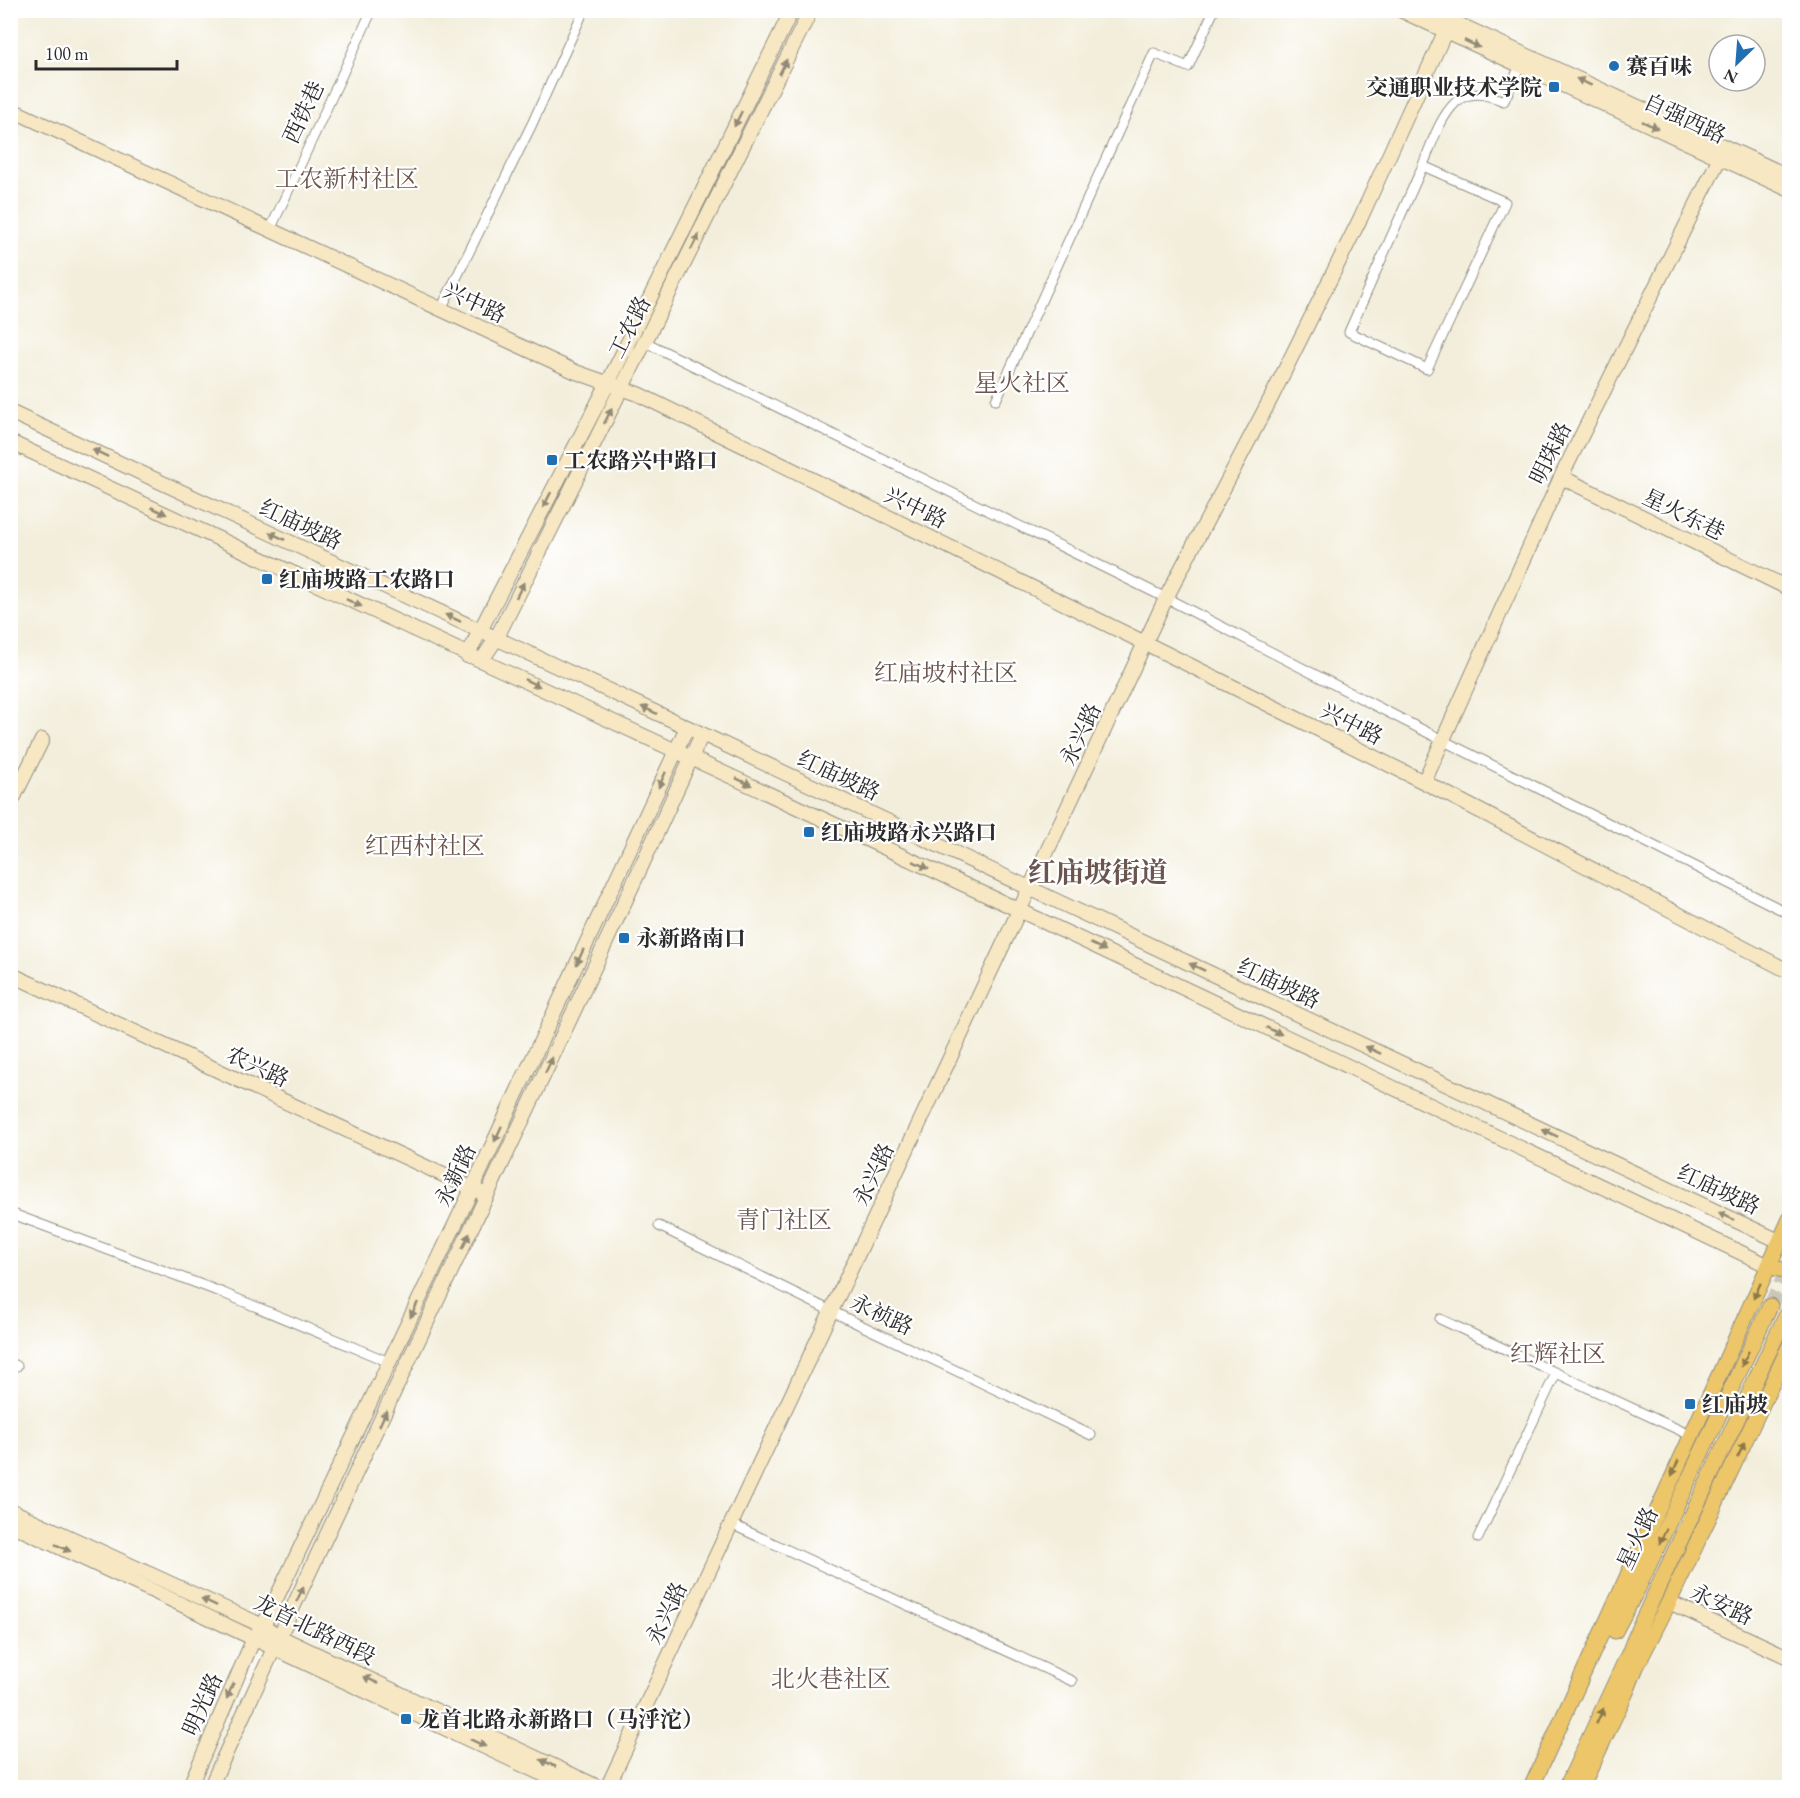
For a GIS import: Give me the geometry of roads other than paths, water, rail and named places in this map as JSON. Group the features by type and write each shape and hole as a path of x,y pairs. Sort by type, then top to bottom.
{"main road":[{"name":"工农路","path":"467,656 608,383 792,10"},
{"name":"工农路","path":"482,660 496,639 811,10"},
{"name":"自强西路","path":"1400,10 1520,66 1722,152 1790,177"},
{"name":"自强西路","path":"1428,10 1722,152 1790,190"},
{"name":"永兴路","path":"607,1788 1166,598 1361,217 1445,32"},
{"name":"兴中路","path":"10,109 576,372 638,394 1424,782 1790,972"},
{"name":"明珠路","path":"1424,782 1561,477 1722,152"},
{"name":"红庙坡路","path":"10,412 702,734 1784,1244"},
{"name":"红庙坡路","path":"10,442 1020,911 1769,1266"},
{"name":"星火东巷","path":"1561,477 1790,589"},
{"name":"永新路","path":"258,1632 472,1189 687,727"},
{"name":"永新路","path":"277,1642 488,1196 702,734"},
{"path":"10,805 42,740"},
{"name":"农兴路","path":"10,974 488,1196"},
{"path":"1531,1788 1615,1607 1690,1435 1769,1266 1784,1244 1790,1219"},
{"path":"1769,1266 1790,1272"},
{"name":"星火路","path":"1542,1788 1770,1306"},
{"name":"星火路","path":"1566,1788 1588,1757 1638,1630 1786,1313"},
{"path":"1581,1788 1588,1757 1669,1602 1790,1345"},
{"name":"龙首北路西段","path":"10,1510 572,1788"},
{"name":"龙首北路西段","path":"10,1524 258,1632"},
{"name":"永安路","path":"1669,1602 1790,1658"},
{"path":"1605,1653 1615,1607"},
{"path":"1636,1667 1638,1630"},
{"name":"明光路","path":"189,1788 258,1632"},
{"name":"龙首北路西段","path":"277,1642 600,1788"},
{"name":"明光路","path":"210,1788 277,1642"}],"street":[{"name":"西铁巷","path":"270,230 372,10"},
{"path":"441,309 532,124 584,10"},
{"path":"996,400 1154,52 1188,67 1214,10"},
{"path":"1423,166 1505,202 1427,369 1349,332 1445,116 1457,102 1467,96 1489,95 1504,101 1520,66"},
{"path":"645,342 1166,598 1444,741 1790,914"},
{"path":"10,1213 212,1289 389,1362"},
{"name":"永祯路","path":"659,1226 1091,1435"},
{"path":"1440,1318 1690,1435"},
{"path":"1478,1538 1556,1373"},
{"path":"731,1524 1072,1681"}],"tunnel":[{"path":"1770,1306 1790,1266"}],"place":[{"name":"赛百味","path":"1614,66"},
{"name":"交通职业技术学院","path":"1554,87"},
{"name":"工农路兴中路口","path":"552,460"},
{"name":"红庙坡路工农路口","path":"267,579"},
{"name":"红庙坡路永兴路口","path":"809,832"},
{"name":"永新路南口","path":"624,938"},
{"name":"红庙坡","path":"1690,1404"},
{"name":"龙首北路永新路口（马泘沱）","path":"406,1719"}],"district":[{"name":"工农新村社区","path":"347,179"},
{"name":"星火社区","path":"1022,383"},
{"name":"红庙坡村社区","path":"946,673"},
{"name":"红西村社区","path":"425,846"},
{"name":"红庙坡街道","path":"1098,872"},
{"name":"青门社区","path":"784,1220"},
{"name":"红辉社区","path":"1558,1354"},
{"name":"北火巷社区","path":"831,1679"}]}
